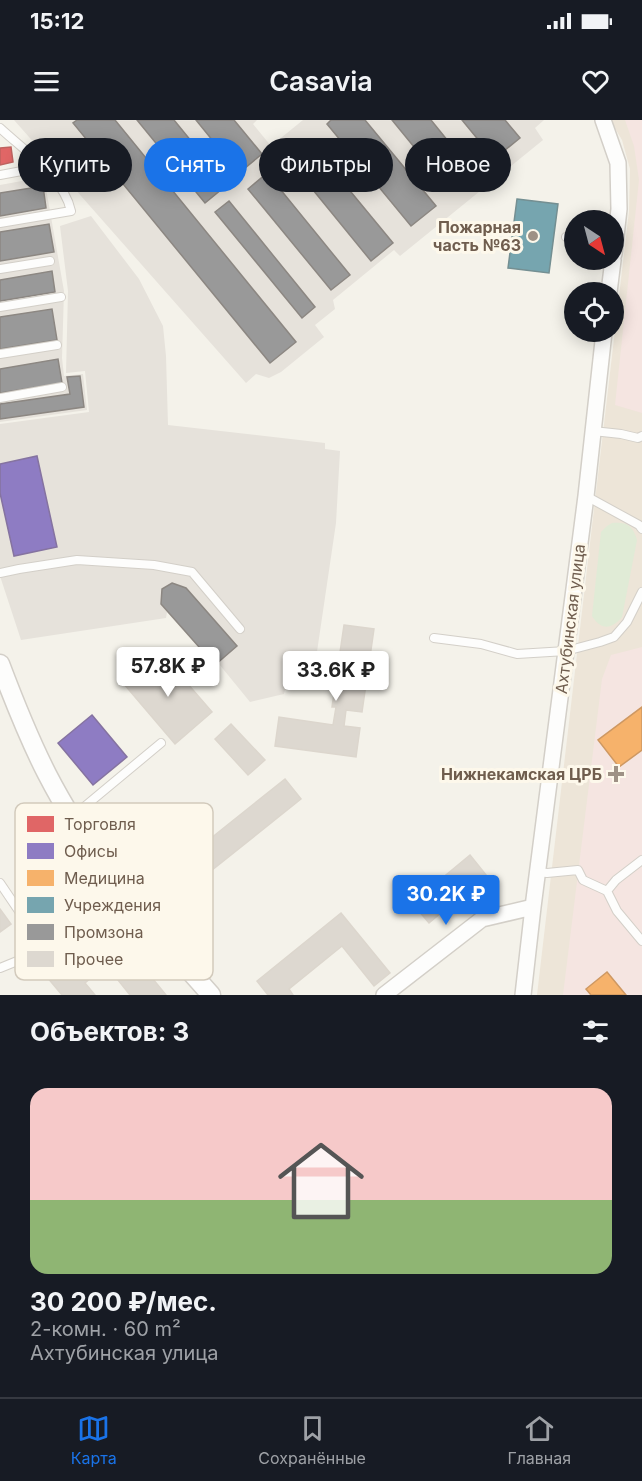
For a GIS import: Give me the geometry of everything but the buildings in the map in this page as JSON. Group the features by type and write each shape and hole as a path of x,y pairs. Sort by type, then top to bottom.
{"street":[{"path":"603,120 618,163 619,210"},
{"name":"Ахтубинская улица","path":"523,995 586,496 603,342"},
{"path":"0,664 19,714 47,774 64,803"},
{"path":"384,995 482,919 533,907"},
{"path":"197,980 210,995"}],"lane":[{"path":"0,128 18,144"},
{"path":"0,175 18,172"},
{"path":"0,222 71,211 63,192"},
{"path":"0,269 50,261"},
{"path":"0,307 61,297"},
{"path":"0,354 57,345"},
{"path":"0,398 62,387"},
{"path":"593,431 641,435"},
{"path":"586,496 639,525 642,529"},
{"path":"0,573 77,560 154,566 192,572 240,629"},
{"path":"434,638 481,644 517,654 566,651 614,637 627,622 642,592"},
{"path":"89,803 161,743"},
{"path":"607,891 616,880 642,860"},
{"path":"537,872 578,870 583,880 607,891 617,910 642,941"},
{"path":"0,883 15,905"},
{"path":"0,968 15,962"}],"shaded area":[{"path":"14,120 257,120 253,124 264,138 259,138 259,192 393,192 393,138 281,138 303,120 544,120 535,128 543,140 511,166 511,138 405,138 405,192 479,192 400,256 394,250 333,300 335,309 315,325 324,337 281,372 269,378 256,374 246,383 78,192 132,192 132,138 30,138"},
{"path":"610,120 642,120 642,995 537,995 614,342 624,342 624,282 621,282 622,270 624,270 629,211 630,169 622,140"},
{"path":"625,120 642,120 642,413 615,405 622,342 624,342 624,321 639,180 634,146"},
{"path":"18,182 18,192 47,192 64,291 62,358 64,376 83,374 87,410 0,422 0,185"},
{"path":"91,216 139,279 163,326 168,425 325,443 325,449 340,451 336,523 314,672 289,668 284,694 250,702 219,664 216,667 167,612 166,618 21,640 0,576 0,424 89,412 85,371 66,373 68,291 60,226"},
{"name":"Нижнекамская ЦРБ","path":"642,647 642,995 563,995 602,679 611,655"}],"green space":[{"path":"612,523 622,523 628,526 637,540 622,617 607,627 599,624 592,616 601,532"}],"place":[{"name":"Пожарная часть №63","path":"533,236"},
{"name":"Нижнекамская ЦРБ","path":"616,774"}]}
